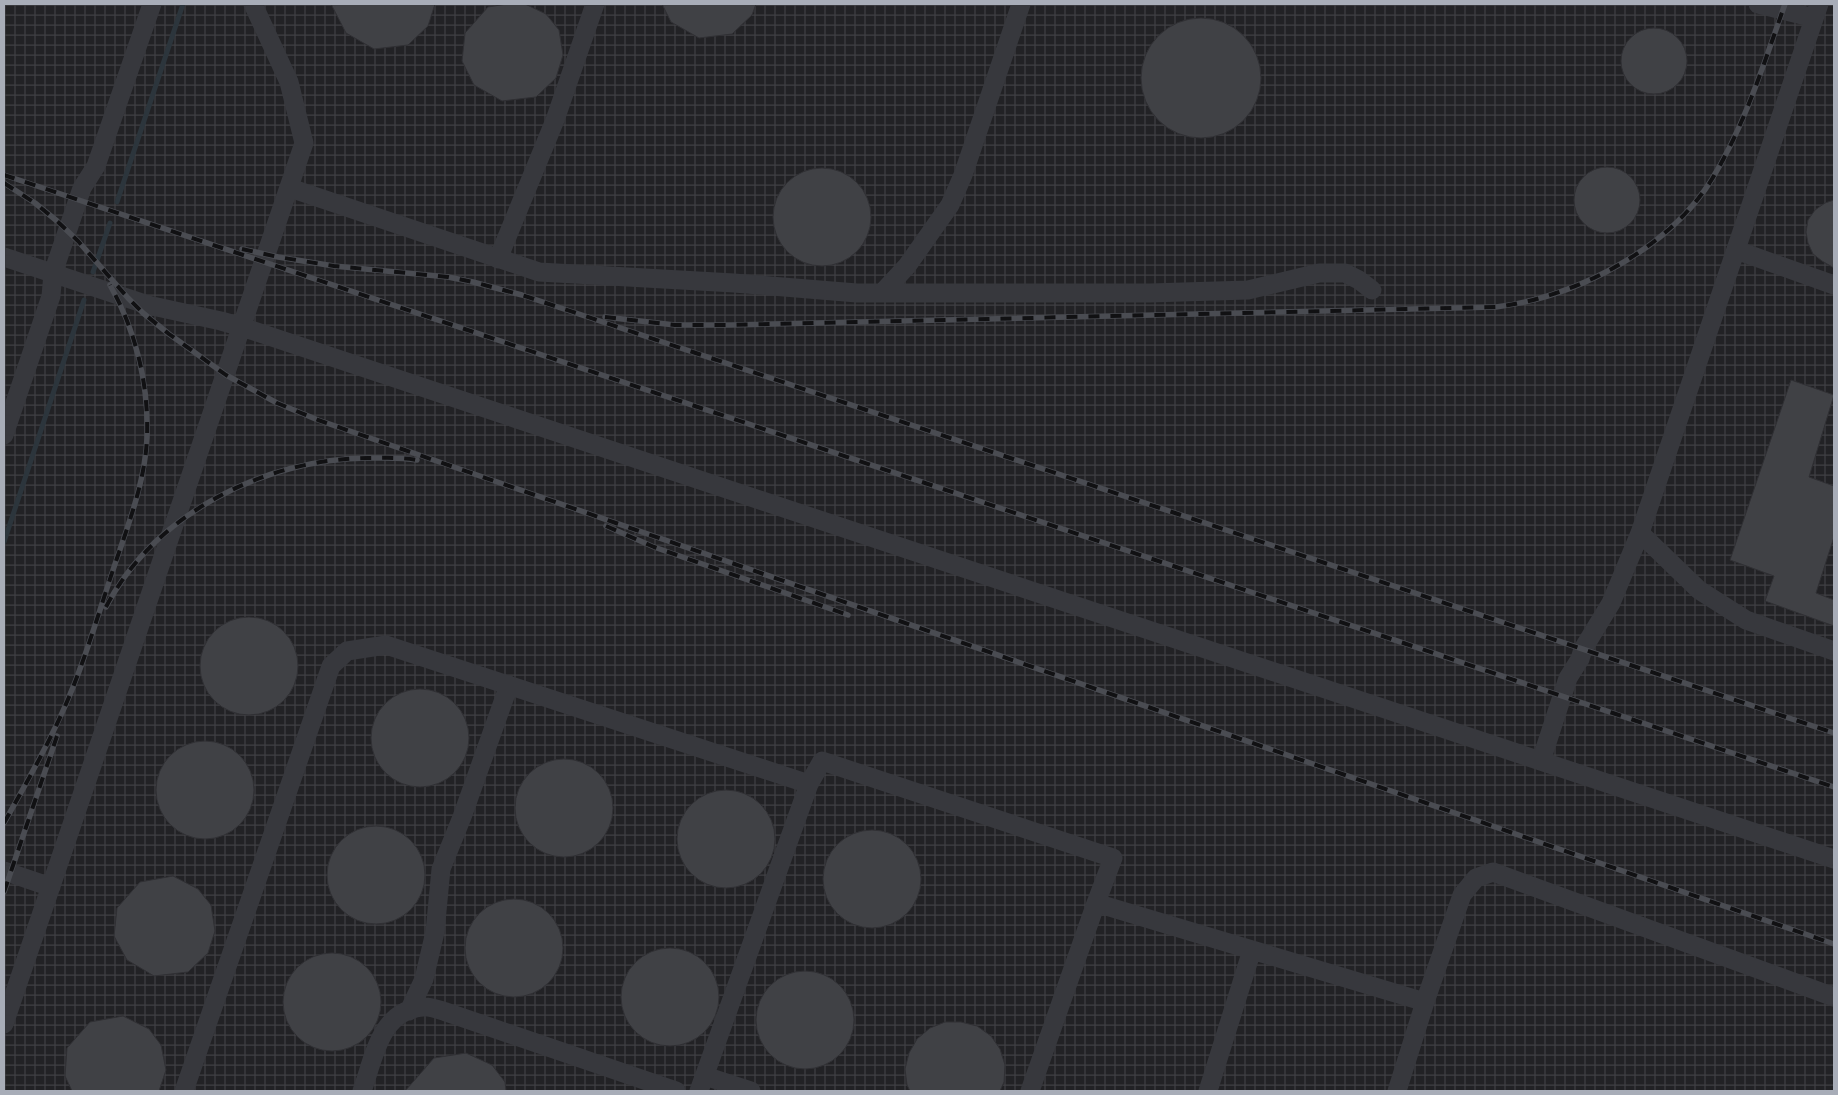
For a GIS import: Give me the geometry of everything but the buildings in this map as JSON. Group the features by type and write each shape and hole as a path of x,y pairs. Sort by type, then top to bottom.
{"lane":[{"path":"4,435 51,296 53,273 82,188 96,166 152,4"},
{"path":"4,1024 304,143 289,82 253,4"},
{"path":"498,259 555,120 595,4"},
{"path":"882,293 907,266 950,205 963,175 1021,4"},
{"path":"1541,761 1568,678 1611,603 1640,533 1816,11 1758,4"},
{"path":"290,188 539,272 734,283 857,293 1150,293 1248,290 1320,273 1345,272 1372,290"},
{"path":"1736,250 1834,285"},
{"path":"4,257 148,305 242,327 1834,859"},
{"path":"1640,533 1699,590 1746,620 1834,651"},
{"path":"184,1091 331,666 348,651 386,645 809,784"},
{"path":"409,1011 424,979 435,932 441,869 462,817 509,685"},
{"path":"751,1091 702,1084 809,784 822,761 1113,858 1030,1091"},
{"path":"4,871 51,887"},
{"path":"1397,1091 1462,895 1476,878 1494,872 1834,998"},
{"path":"1096,902 1425,1002"},
{"path":"1208,1091 1252,950"},
{"path":"362,1091 383,1031 399,1014 424,1007 446,1012 676,1091"}],"shaded area":[{"path":"4,4 1834,4 1834,1091 4,1091"}],"waterway":[{"path":"117,202 183,4"},
{"path":"93,272 110,223"},
{"path":"4,542 84,300"}],"railway":[{"path":"605,317 675,325 731,325 1496,307 1526,302 1588,281 1618,266 1646,248 1694,204 1712,179 1734,137 1753,93 1785,4"},
{"path":"4,175 1834,787"},
{"path":"4,183 35,203 57,221 78,241 128,298 169,334 226,375 277,403 318,420 1834,944"},
{"path":"242,249 334,266 448,277 522,295 1834,733"},
{"path":"4,823 49,741 77,678 129,522 143,472 147,438 146,398 143,378 134,340 110,285"},
{"path":"106,607 127,574 153,544 183,519 217,498 253,481 290,468 329,461 368,458 417,460"},
{"path":"606,526 654,547 848,615"},
{"path":"4,892 57,736"}]}
